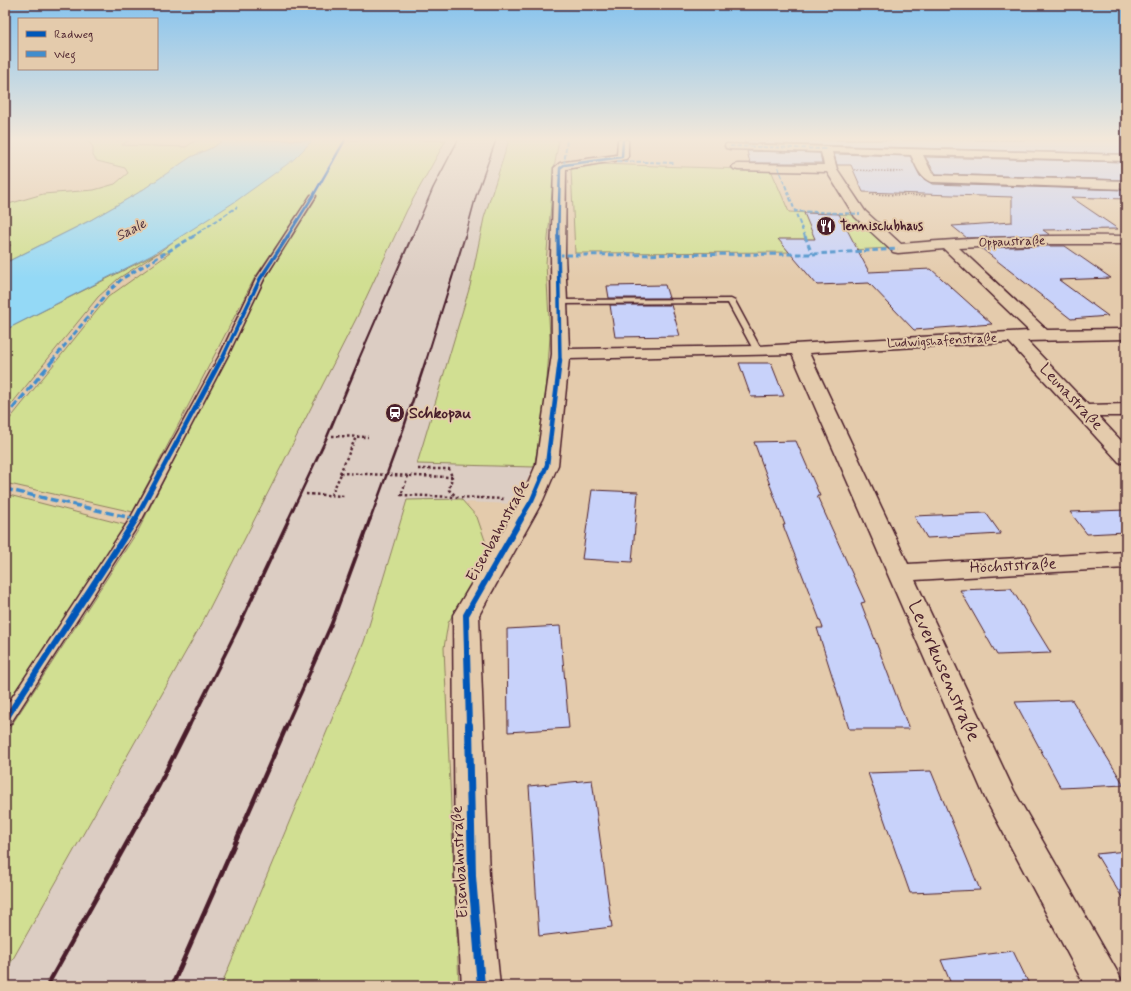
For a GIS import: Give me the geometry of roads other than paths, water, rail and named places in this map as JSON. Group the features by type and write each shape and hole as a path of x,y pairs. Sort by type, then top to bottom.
{"street":[{"name":"Eisenbahnstraße","path":"481,986 472,876 466,615 532,500 548,465 561,354 558,255 560,186"},
{"name":"Oppaustraße","path":"843,186 860,214 898,249 947,244 1126,240"},
{"path":"947,244 1043,335"},
{"name":"Ludwigshafenstraße","path":"561,354 758,351 1015,338 1043,335 1126,334"},
{"name":"Leunastraße","path":"1015,338 1126,458"},
{"name":"Leverkusenstraße","path":"798,349 1002,800 1105,986"},
{"path":"1083,411 1126,410"},
{"name":"Höchststraße","path":"900,573 1126,560"}],"lane":[{"path":"5,720 136,519 225,353 260,279 313,196"},
{"path":"559,302 731,302 758,351"}],"water":[{"name":"Saale","path":"148,186 257,186 152,255 5,330 5,263 89,221"}],"railway":[{"path":"412,237 434,186"},
{"path":"465,237 479,186"},
{"path":"358,361 412,236"},
{"path":"426,361 465,236"},
{"path":"288,520 327,437 359,360"},
{"path":"370,520 403,430 426,360"},
{"path":"189,726 239,626 289,519"},
{"path":"286,726 331,625 370,519"},
{"path":"47,986 158,787 189,725"},
{"path":"172,986 287,725"}],"place":[{"name":"Tennisclubhaus","path":"826,226"},
{"name":"Schkopau","path":"395,413"}]}
